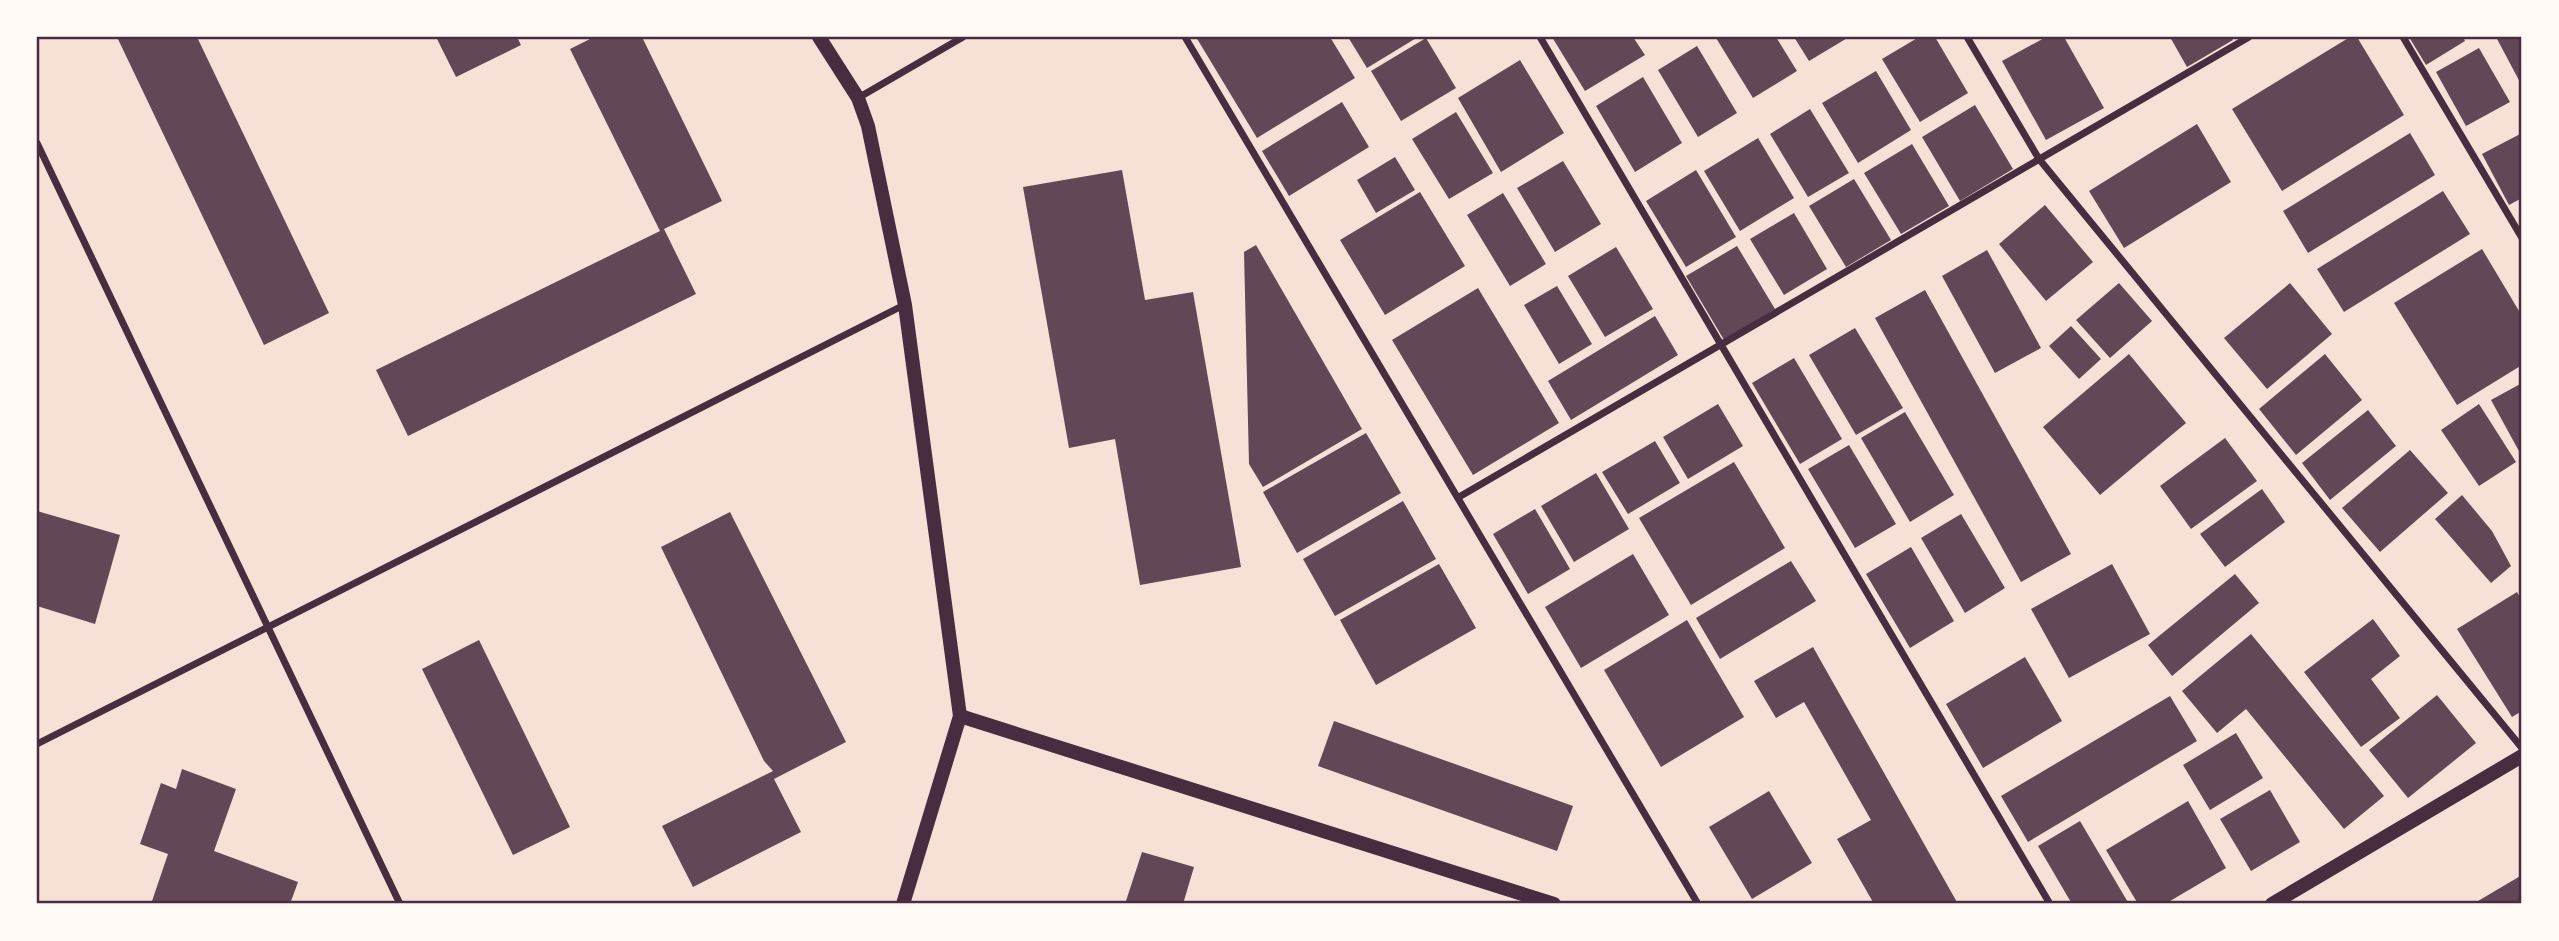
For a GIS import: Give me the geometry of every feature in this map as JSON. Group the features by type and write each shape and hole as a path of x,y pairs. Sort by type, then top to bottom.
{"main road":[{"path":"819,37 858,98 868,126 905,304 960,716 904,904"},
{"path":"960,716 1554,904"},
{"path":"2272,904 2522,756"}],"street":[{"path":"858,98 963,37"},
{"path":"1185,37 1698,904"},
{"path":"1539,37 2050,904"},
{"path":"1967,37 2039,159 2522,748"},
{"path":"1459,498 2249,37"},
{"path":"2403,37 2522,238"},
{"path":"37,143 400,904"},
{"path":"37,744 905,304"}],"building":[{"path":"117,37 197,37 329,313 264,345"},
{"path":"436,37 517,37 521,45 456,77"},
{"path":"594,37 642,37 722,201 664,229 696,294 408,436 376,370 660,231 570,49"},
{"path":"1196,37 1330,37 1355,78 1257,138"},
{"path":"1348,37 1418,37 1367,68"},
{"path":"1552,37 1633,37 1645,55 1585,91"},
{"path":"1776,37 1797,71 1753,98 1716,38"},
{"path":"1794,37 1849,37 1809,61"},
{"path":"1919,37 1935,37 1968,93 1920,122 1882,59"},
{"path":"2046,37 2064,37 2104,108 2046,140 2002,61"},
{"path":"2170,37 2231,37 2233,40 2187,67"},
{"path":"2350,37 2357,37 2404,115 2282,191 2232,109"},
{"path":"2409,37 2463,37 2465,41 2426,65"},
{"path":"2496,37 2522,37 2522,86"},
{"path":"1426,38 1456,88 1401,121 1371,71"},
{"path":"1697,46 1737,113 1698,137 1658,70"},
{"path":"2479,48 2510,102 2466,126 2436,72"},
{"path":"1520,60 1564,133 1501,172 1458,98"},
{"path":"1876,71 1911,130 1858,163 1822,103"},
{"path":"1643,77 1682,143 1635,172 1596,106"},
{"path":"1342,102 1369,147 1289,196 1262,151"},
{"path":"1975,105 2013,169 1960,201 1922,137"},
{"path":"1810,109 1849,173 1808,197 1770,134"},
{"path":"1456,112 1493,173 1449,199 1412,139"},
{"path":"2197,124 2231,182 2124,248 2089,191"},
{"path":"2410,133 2435,175 2308,253 2283,211"},
{"path":"2522,133 2522,198 2509,205 2482,154"},
{"path":"1758,138 1794,198 1740,231 1704,171"},
{"path":"1912,144 1949,206 1901,234 1864,173"},
{"path":"1395,157 1415,190 1376,213 1357,180"},
{"path":"1563,161 1601,224 1555,252 1517,188"},
{"path":"1122,170 1145,300 1193,292 1241,567 1140,585 1115,439 1069,448 1023,187"},
{"path":"1696,170 1736,237 1686,267 1646,201"},
{"path":"1854,179 1891,240 1846,267 1809,206"},
{"path":"2443,191 2470,234 2344,312 2317,269"},
{"path":"1420,192 1465,266 1385,315 1340,240"},
{"path":"1503,193 1546,264 1510,286 1467,215"},
{"path":"2045,205 2093,262 2046,301 1999,244"},
{"path":"1794,213 1827,269 1784,295 1750,239"},
{"path":"1256,245 1362,429 1263,487 1249,464 1244,252"},
{"path":"1737,246 1775,309 1724,340 1686,276"},
{"path":"1616,247 1653,309 1605,337 1568,276"},
{"path":"2482,249 2522,316 2522,365 2457,405 2394,303"},
{"path":"1987,250 2041,348 1995,373 1942,276"},
{"path":"2119,283 2152,321 2110,358 2076,320"},
{"path":"2290,283 2332,334 2267,389 2224,338"},
{"path":"1557,286 1592,344 1559,364 1524,305"},
{"path":"1478,288 1559,423 1473,475 1392,340"},
{"path":"1925,290 2071,554 2021,582 1875,318"},
{"path":"1655,316 1678,355 1571,420 1548,381"},
{"path":"2071,326 2101,359 2079,379 2049,346"},
{"path":"1855,328 1903,408 1856,435 1809,355"},
{"path":"2129,354 2186,423 2100,495 2043,427"},
{"path":"2325,354 2362,400 2296,455 2259,409"},
{"path":"1794,358 1842,439 1800,464 1752,383"},
{"path":"2522,383 2522,452 2520,453 2491,400"},
{"path":"1718,404 1743,446 1688,479 1663,437"},
{"path":"2479,404 2516,462 2479,486 2441,430"},
{"path":"2368,410 2396,446 2330,500 2302,463"},
{"path":"1905,412 1954,495 1910,522 1861,438"},
{"path":"1366,433 1401,493 1297,553 1263,492"},
{"path":"2225,438 2257,481 2191,529 2160,486"},
{"path":"1655,441 1680,483 1628,514 1602,472"},
{"path":"1849,445 1896,524 1855,548 1808,469"},
{"path":"2410,450 2448,493 2380,552 2342,508"},
{"path":"1734,462 1785,548 1691,605 1639,518"},
{"path":"1596,473 1629,529 1574,562 1541,506"},
{"path":"2262,489 2285,522 2225,567 2200,534"},
{"path":"2462,495 2492,531 2511,566 2491,583 2435,519"},
{"path":"1403,501 1436,559 1335,616 1303,559"},
{"path":"1535,509 1570,569 1528,594 1493,534"},
{"path":"37,511 120,535 95,624 37,606"},
{"path":"730,512 846,742 774,779 801,832 693,887 662,826 773,771 764,761 661,547"},
{"path":"1961,514 2005,588 1965,613 1921,538"},
{"path":"1911,547 1954,621 1910,648 1866,574"},
{"path":"1633,554 1669,615 1581,668 1545,607"},
{"path":"1791,561 1816,601 1720,659 1696,618"},
{"path":"1439,564 1476,628 1376,685 1340,620"},
{"path":"2112,564 2150,634 2069,678 2031,609"},
{"path":"2235,574 2259,603 2172,676 2148,645"},
{"path":"2517,592 2522,601 2522,711 2512,717 2457,629"},
{"path":"2373,619 2400,656 2371,679 2400,718 2361,747 2304,672"},
{"path":"1687,620 1744,717 1661,767 1604,670"},
{"path":"2251,634 2384,796 2344,829 2246,709 2217,733 2182,691"},
{"path":"479,640 570,827 513,855 422,669"},
{"path":"1813,647 1958,904 1874,904 1837,839 1871,820 1804,702 1776,718 1754,681"},
{"path":"2025,657 2062,721 1983,768 1946,704"},
{"path":"2437,695 2476,743 2408,798 2369,750"},
{"path":"2170,696 2197,741 2028,842 2001,796"},
{"path":"1334,721 1573,806 1557,851 1318,766"},
{"path":"2236,733 2263,778 2210,810 2183,765"},
{"path":"182,769 236,789 214,851 298,882 290,904 151,904 168,854 140,844 161,783 176,789"},
{"path":"2270,790 2300,842 2251,871 2220,819"},
{"path":"1769,791 1812,863 1752,899 1709,827"},
{"path":"2188,801 2226,868 2165,904 2138,904 2106,850"},
{"path":"2080,821 2129,904 2072,904 2038,846"},
{"path":"1142,852 1194,867 1183,904 1125,904"},
{"path":"2522,875 2522,904 2480,904 2478,901"}]}
